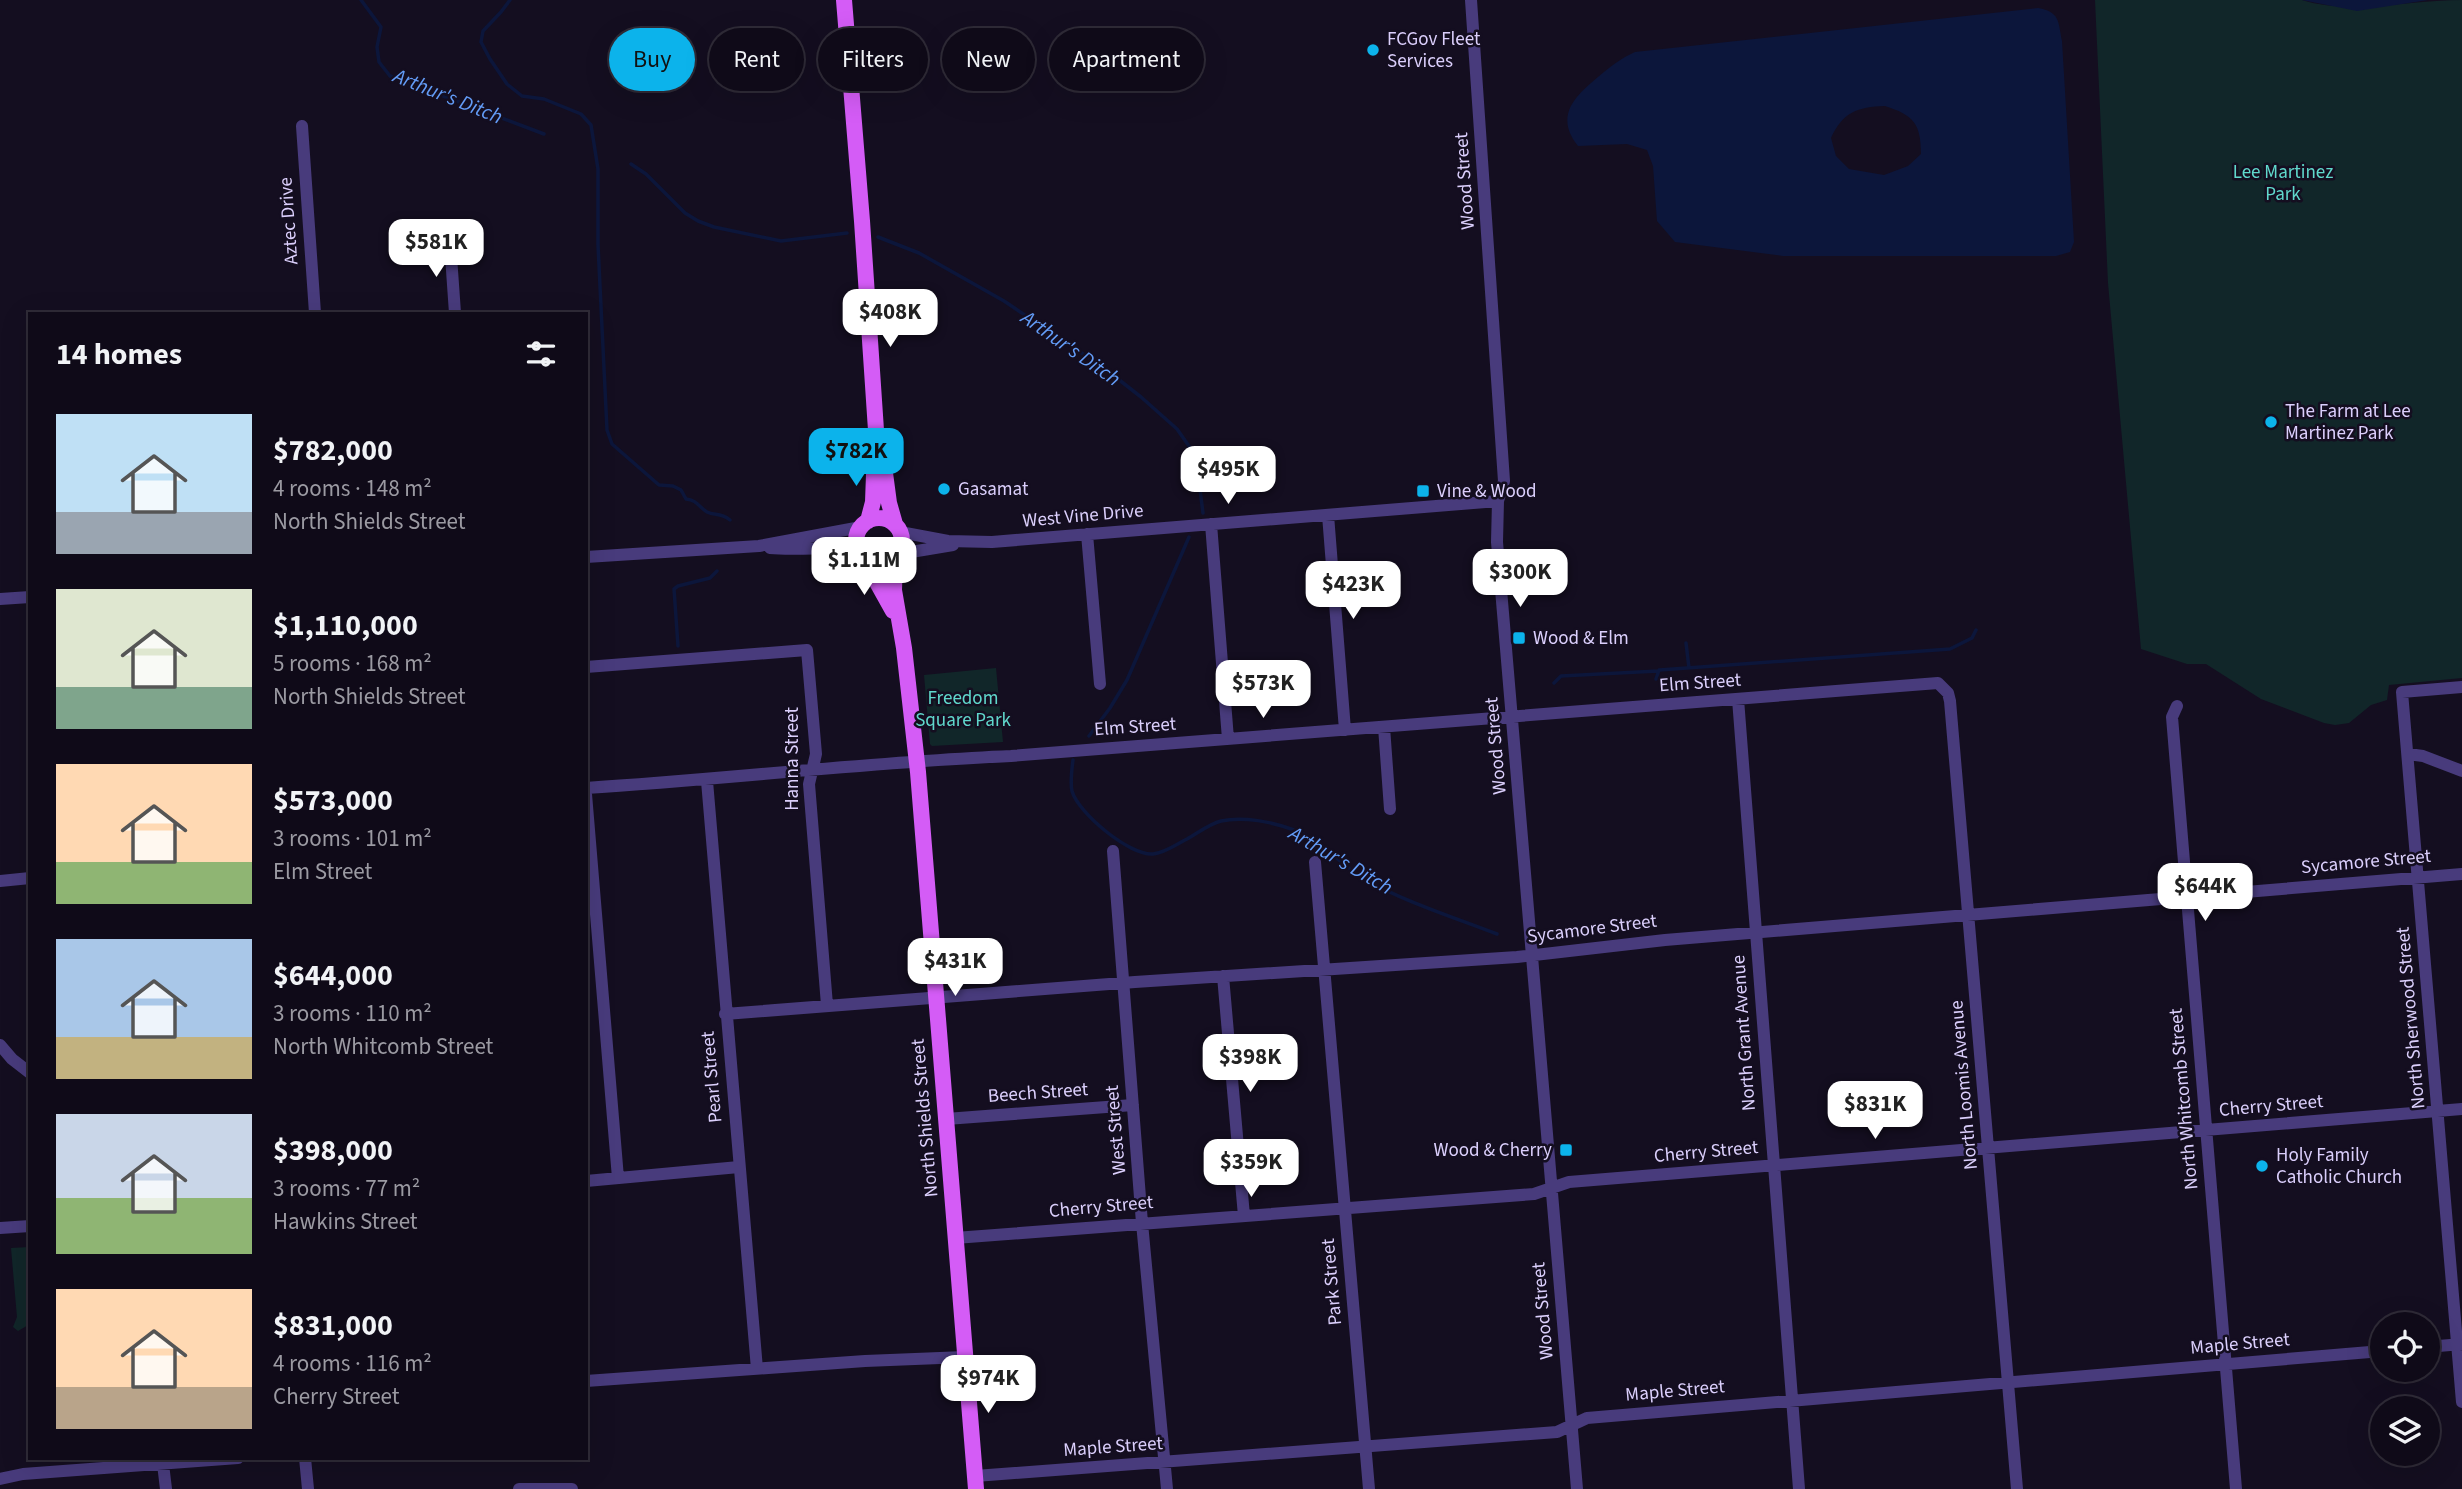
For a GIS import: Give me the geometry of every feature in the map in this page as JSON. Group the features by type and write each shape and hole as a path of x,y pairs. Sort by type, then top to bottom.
{"main road":[{"path":"844,0 863,221 878,460 874,474 873,502 865,524 856,537 864,558 882,564 897,556 902,542 889,503 885,473 878,460"},
{"path":"865,524 880,519 898,528"},
{"name":"North Shields Street","path":"897,556 893,580 917,760 975,1483"},
{"name":"North Shields Street","path":"864,558 898,619"}],"street":[{"name":"Wood Street","path":"1471,0 1504,481 1498,501 1497,541 1577,1489"},
{"name":"Aztec Drive","path":"302,127 315,312"},
{"path":"450,242 455,312"},
{"name":"West Vine Drive","path":"898,528 936,540 963,542 1498,501"},
{"path":"1328,515 1345,730"},
{"path":"588,556 759,546 865,524"},
{"path":"1211,524 1228,739"},
{"path":"1087,534 1100,684"},
{"name":"West Vine Drive","path":"897,556 963,542"},
{"path":"759,546 788,550 842,548 864,558"},
{"path":"0,599 28,597"},
{"name":"Hanna Street","path":"588,667 807,650 816,754 809,784 827,1005"},
{"name":"Elm Street","path":"588,788 707,781 917,760 1024,755 1938,683"},
{"name":"North Loomis Avenue","path":"1938,683 1948,693 1950,701 2017,1489"},
{"name":"North Sherwood Street","path":"2462,687 2402,692 2460,1344 2462,1402"},
{"name":"North Grant Avenue","path":"1738,699 1799,1489"},
{"name":"North Whitcomb Street","path":"2177,706 2172,717 2236,1489"},
{"path":"1384,727 1390,809"},
{"path":"2408,754 2423,756 2462,771"},
{"name":"Pearl Street","path":"707,781 757,1369"},
{"path":"588,818 618,1178"},
{"name":"West Street","path":"1114,851 1142,1223 1167,1489"},
{"name":"Park Street","path":"1315,862 1369,1489"},
{"name":"Sycamore Street","path":"725,1014 1532,954 1755,932 2462,874"},
{"path":"0,881 28,878"},
{"path":"1223,976 1244,1216"},
{"path":"0,1045 28,1071"},
{"name":"Beech Street","path":"946,1119 1133,1105"},
{"name":"Cherry Street","path":"955,1238 1534,1194 1570,1182 2462,1110"},
{"path":"588,1181 739,1167"},
{"path":"0,1228 28,1226"},
{"path":"2440,1346 2460,1344"},
{"name":"Maple Street","path":"975,1483 1164,1462 1557,1432 1587,1418 2370,1353"},
{"path":"588,1381 965,1357"},
{"path":"0,1479 213,1460"},
{"path":"305,1460 308,1489"},
{"path":"163,1464 166,1489"},
{"path":"23,1475 24,1489"},
{"path":"519,1489 565,1489"}],"green space":[{"name":"Lee Martinez Park","path":"2095,0 2302,0 2360,7 2462,0 2462,678 2389,685 2387,700 2371,705 2349,723 2335,725 2261,699 2206,664 2187,664 2141,649 2108,283"},
{"name":"Freedom Square Park","path":"996,668 1003,742 932,746 924,675"},
{"path":"28,1247 28,1325 18,1331 13,1327 17,1317 11,1248"}],"water":[{"path":"2302,0 2428,0 2357,11"},
{"path":"2038,8 2050,12 2057,18 2062,41 2074,242 2070,252 2056,256 1783,256 1675,242 1657,221 1653,166 1647,150 1627,144 1578,146 1568,125 1570,107 1575,99 1611,66 1635,52","holes":["1885,106 1914,122 1921,143 1921,154 1908,166 1884,175 1849,169 1836,156 1831,138 1836,129 1852,113"]}],"waterway":[{"name":"Arthur's Ditch","path":"361,0 381,27 377,47 379,62 390,76 544,134"},
{"path":"510,0 483,31 481,42 490,59 507,84 522,96 544,99 581,114 591,125 598,169 598,245 607,430 612,444 659,485 673,486 681,490 686,499 695,502 707,512 730,520"},
{"name":"Arthur's Ditch","path":"631,164 646,174 685,213 714,227 781,241 847,233"},
{"name":"Arthur's Ditch","path":"878,237 919,253 1004,301 1104,368 1141,397 1177,429 1191,449 1197,466 1203,513"},
{"name":"Arthur's Ditch","path":"1089,736 1127,680 1189,537"},
{"path":"678,646 674,589 710,578 717,571"},
{"path":"1656,679 1659,670 1950,649 1972,638 1976,630"},
{"path":"1686,643 1689,668"},
{"path":"1554,683 1561,676 1658,671"},
{"name":"Arthur's Ditch","path":"1073,760 1071,787 1076,800 1106,832 1143,853 1162,852 1221,821 1248,820 1277,825 1313,839 1355,873 1396,895 1497,934"}],"place":[{"name":"FCGov Fleet Services","path":"1373,50"},
{"name":"The Farm at Lee Martinez Park","path":"2271,422"},
{"name":"Gasamat","path":"944,489"},
{"name":"Vine & Wood","path":"1423,491"},
{"name":"Wood & Elm","path":"1519,638"},
{"name":"Wood & Cherry","path":"1566,1150"},
{"name":"Holy Family Catholic Church","path":"2262,1166"}]}
